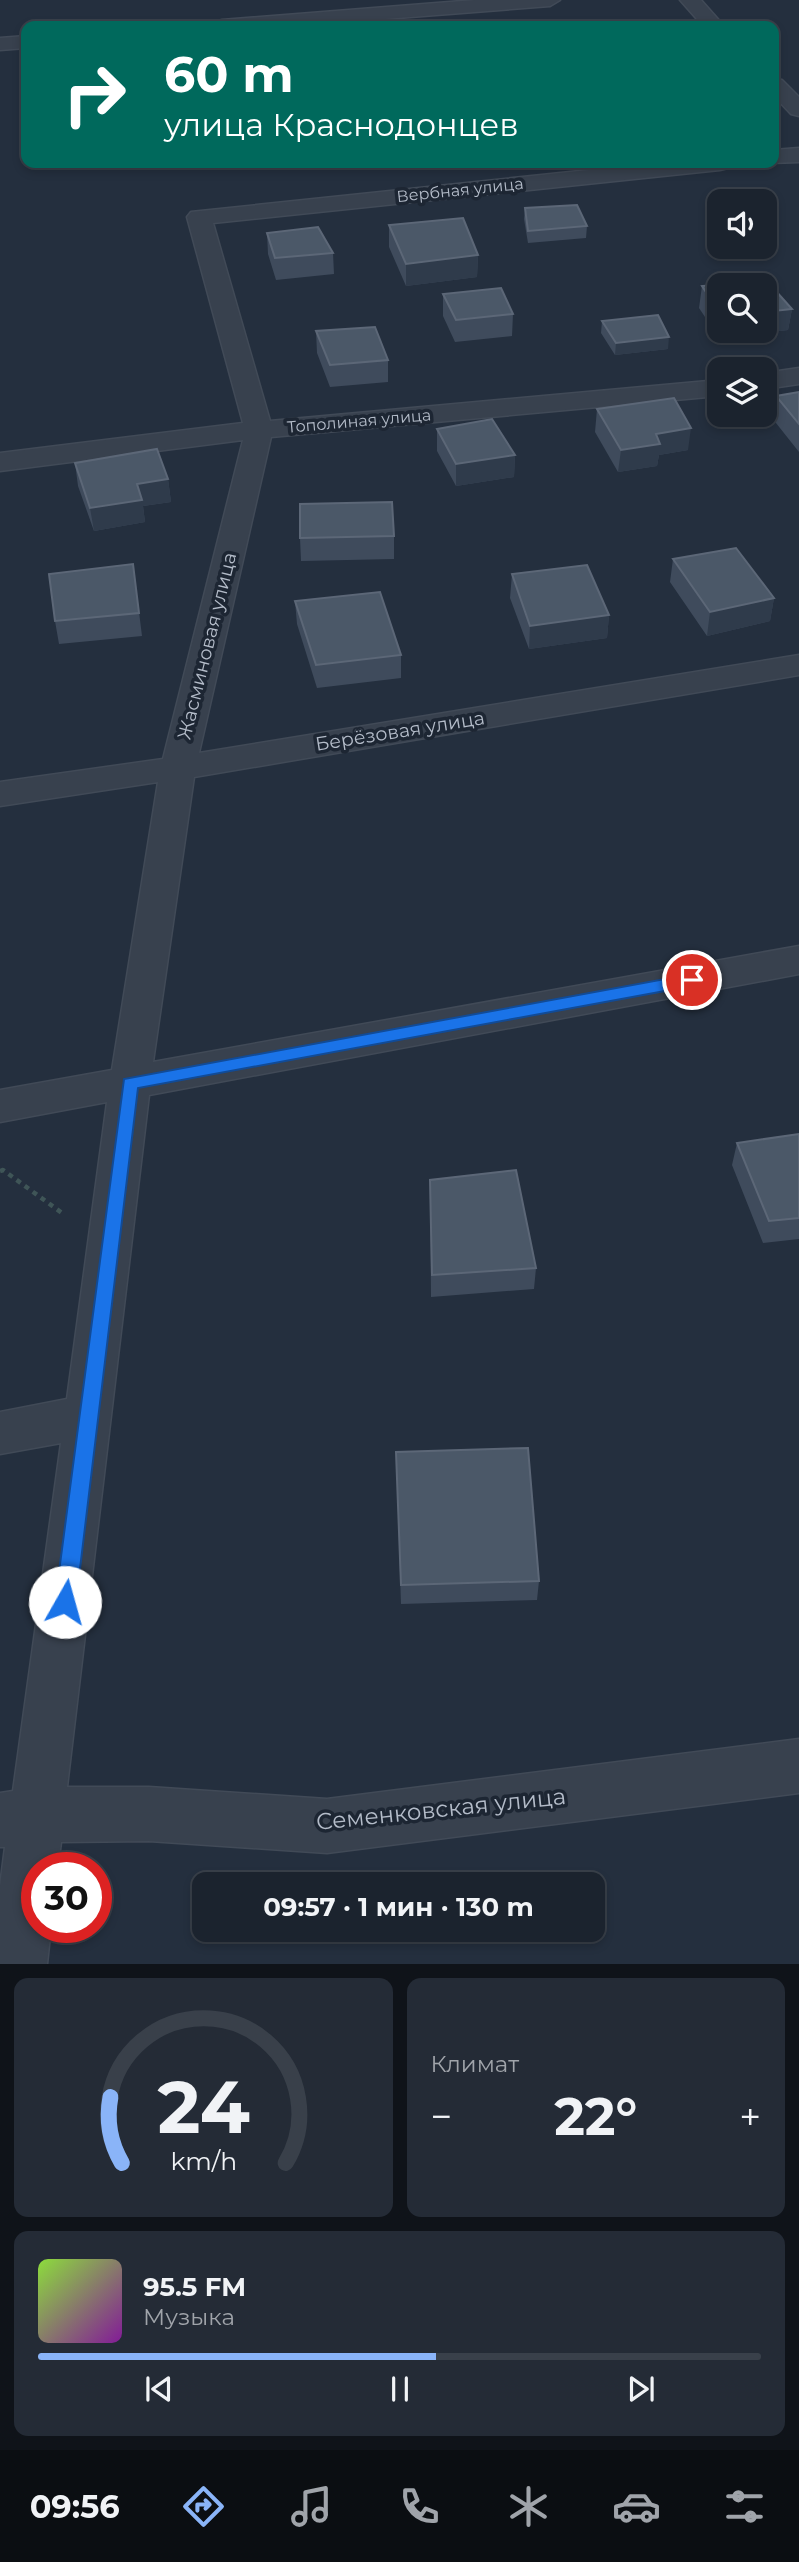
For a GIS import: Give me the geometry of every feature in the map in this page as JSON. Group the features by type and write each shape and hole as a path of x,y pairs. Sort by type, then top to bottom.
{"street":[{"path":"285,21 550,0"},
{"path":"690,0 709,21"},
{"path":"0,44 21,42"},
{"path":"779,90 799,109"},
{"path":"779,157 799,155"},
{"name":"Вербная улица","path":"199,217 672,168"},
{"name":"Жасминовая улица","path":"19,1964 20,1817 88,1416 130,1083 178,768 259,430 199,217"},
{"path":"777,379 799,376"},
{"name":"Тополиная улица","path":"0,462 259,430 707,389"},
{"name":"Берёзовая улица","path":"0,794 178,768 799,665"},
{"path":"0,1106 799,960"},
{"path":"0,1433 88,1416"},
{"name":"Семенковская улица","path":"20,1817 149,1814 327,1826 799,1766"}],"path":[{"path":"0,1171 3,1170 74,1221 113,1223"}],"building":[{"path":"577,205 587,226 528,231 525,208"},
{"path":"463,218 478,255 406,264 389,225"},
{"path":"318,227 333,253 275,258 267,233"},
{"path":"501,288 513,314 456,320 443,294"},
{"path":"777,292 792,309 777,311"},
{"path":"658,315 669,337 616,343 602,321"},
{"path":"375,327 388,360 330,365 316,331"},
{"path":"799,392 799,424 777,397"},
{"path":"674,398 691,428 656,434 660,444 621,450 597,409"},
{"path":"492,419 515,455 456,464 437,429"},
{"path":"157,449 168,479 137,484 142,500 90,508 75,463"},
{"path":"392,502 394,536 300,538 300,504"},
{"path":"736,548 774,598 710,612 673,559"},
{"path":"133,564 139,613 55,621 49,574"},
{"path":"587,565 609,615 530,626 512,574"},
{"path":"380,592 401,655 316,665 295,601"},
{"path":"799,1134 799,1218 769,1221 737,1143"},
{"path":"516,1170 536,1268 432,1275 430,1180"},
{"path":"528,1448 539,1581 401,1585 396,1452"}],"route":[{"path":"65,1602 130,1083 692,980"}]}
